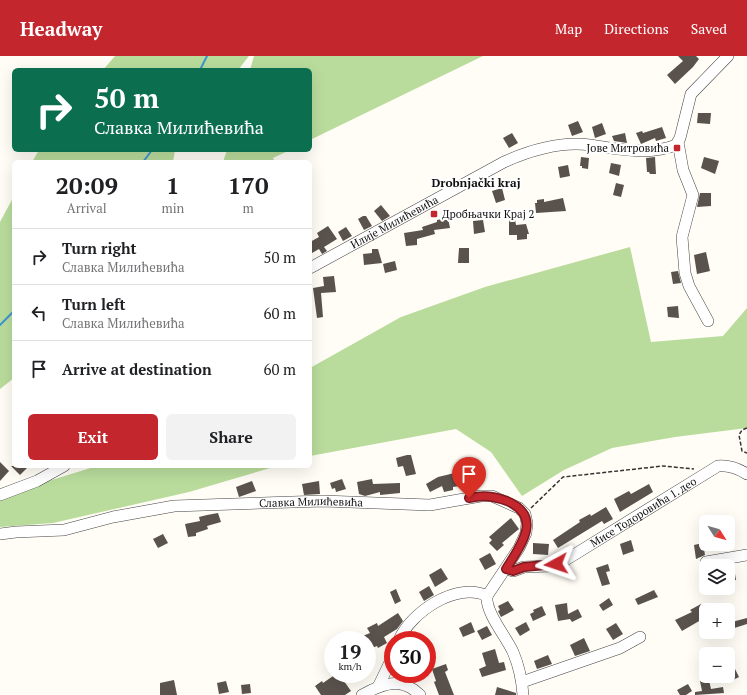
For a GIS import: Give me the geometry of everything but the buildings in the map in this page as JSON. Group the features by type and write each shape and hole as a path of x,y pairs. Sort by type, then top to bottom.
{"street":[{"path":"708,321 689,286 685,273 682,237 693,195 683,170 678,142 691,94 728,56"},
{"name":"Илије Милићевића","path":"312,267 504,162 524,153 545,147 577,144 636,151 672,146 678,142"},
{"name":"Мисе Тодоровића 1. део","path":"506,569 513,571 524,567 550,566 560,563 718,466 726,465 735,467 747,474"},
{"path":"0,495 37,481 60,468"},
{"name":"Славка Милићевића","path":"0,534 64,530 113,517 174,506 324,500 430,505 481,496 492,496 513,504 525,514"},
{"path":"523,695 522,682 513,652 491,612 487,603 487,596 519,548 526,533 528,523 525,514"},
{"path":"724,559 747,555"},
{"path":"405,631 433,603 467,592 477,592 487,596"},
{"path":"522,682 620,648 640,637"},
{"path":"380,685 384,676"},
{"path":"362,695 384,683"},
{"path":"403,683 420,695"}],"path":[{"path":"747,428 742,430 739,435 742,451 747,453"},
{"path":"525,514 563,477 663,466 696,470"}],"green space":[{"path":"115,56 249,56 240,68 105,68"},
{"path":"254,56 483,56 312,139 312,68 251,68"},
{"path":"38,152 175,152 173,160 33,160"},
{"path":"226,152 286,152 273,158 274,160 224,160"},
{"path":"12,200 12,380 0,389 0,222"},
{"path":"630,247 651,342 723,336 747,308 747,428 675,437 612,448 564,470 522,496 491,452 456,429 312,456 312,367 401,317 485,287"},
{"path":"91,468 270,468 189,492 53,523 0,527 0,496"}],"waterway":[{"path":"201,68 207,56"},
{"path":"144,160 150,152"},
{"path":"0,325 12,313"}],"place":[{"name":"Јове Митровића","path":"677,148"},
{"name":"Дробњачки Крај 2","path":"434,214"}],"district":[{"name":"Drobnjački kraj","path":"476,182"}],"route":[{"path":"469,498 492,496 513,504 525,514 528,523 526,533 506,569 513,571 524,567 550,566 556,564"}]}
